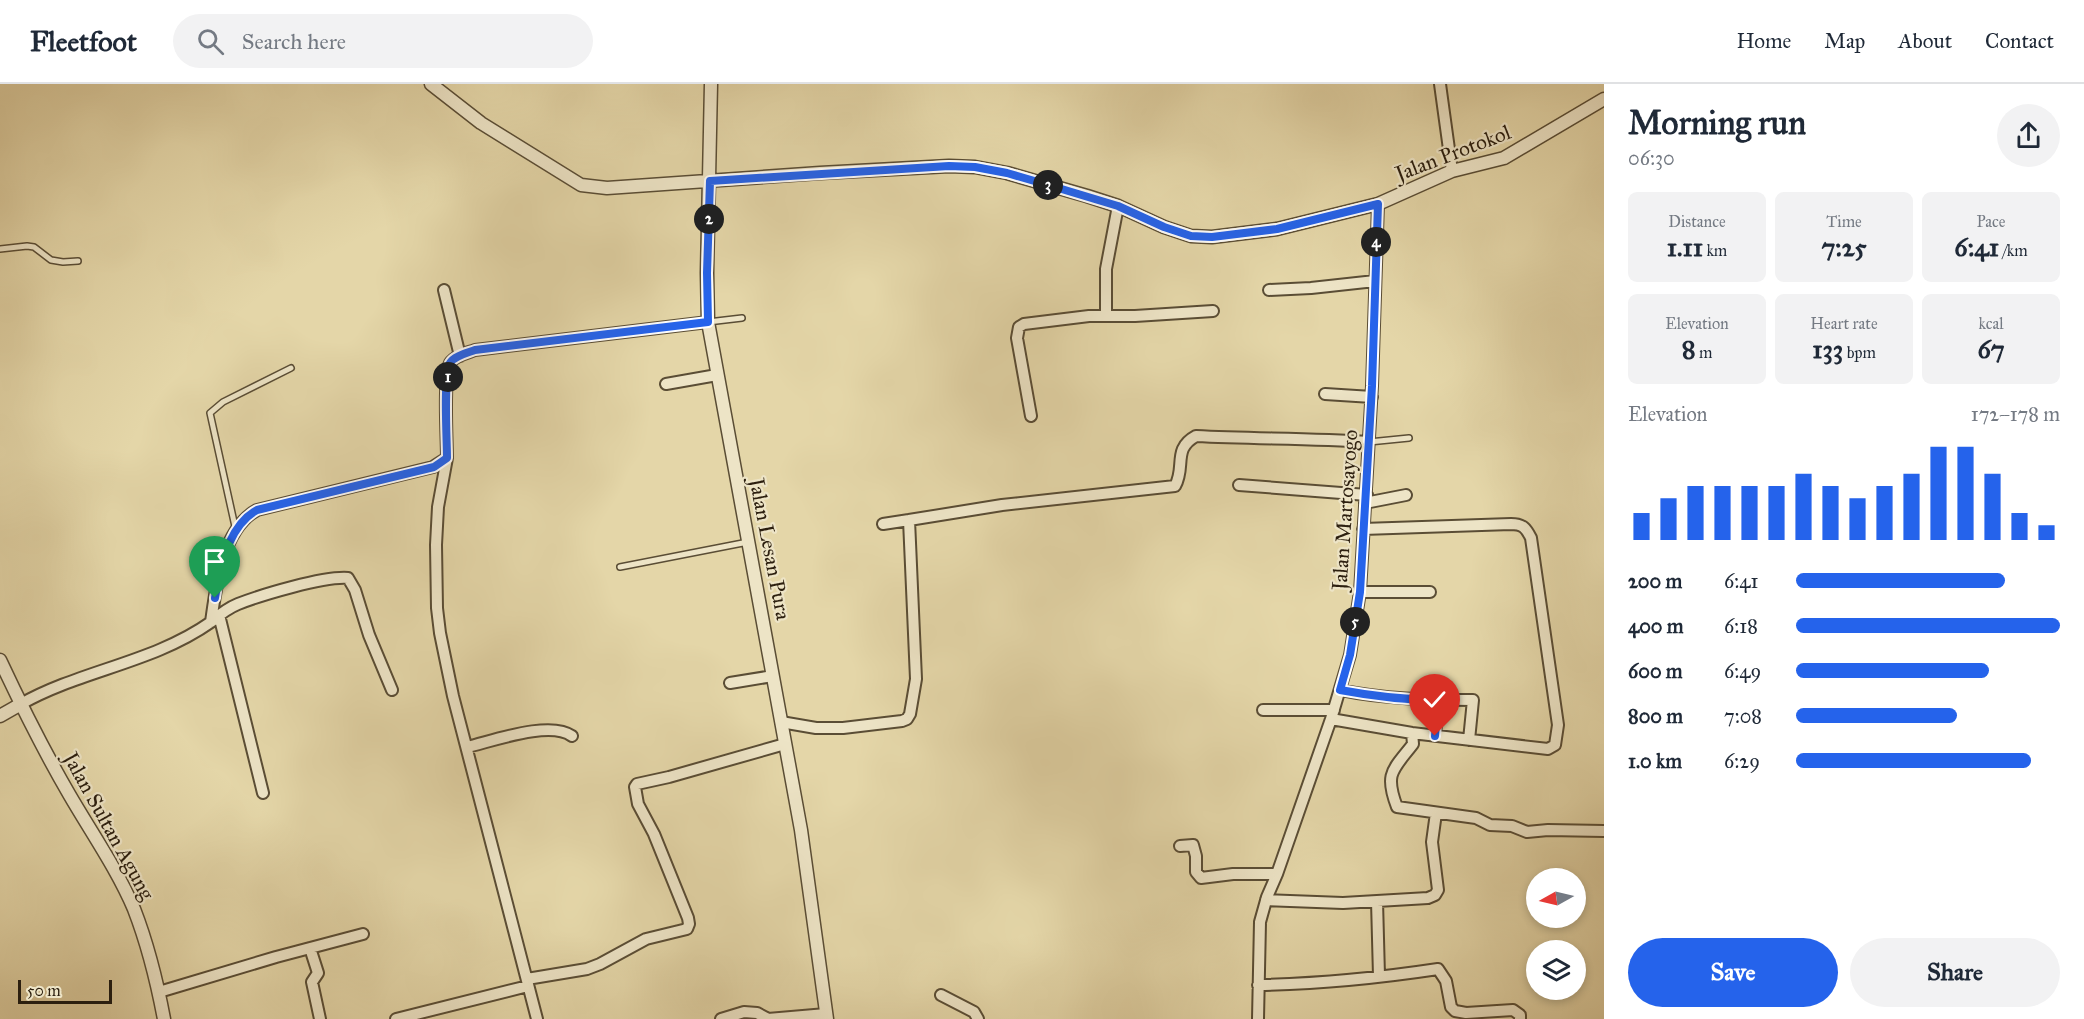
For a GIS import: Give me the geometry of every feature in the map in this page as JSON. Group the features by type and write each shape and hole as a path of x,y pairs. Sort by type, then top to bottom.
{"street":[{"name":"Jalan Protokol","path":"431,84 481,123 581,185 607,188 949,166 975,167 1007,173 1118,206 1154,223 1191,236 1212,237 1277,229 1378,204 1452,171 1504,158 1604,99"},
{"name":"Jalan Lesan Pura","path":"711,84 708,322 801,830 827,1016"},
{"path":"1440,84 1452,171"},
{"name":"Jalan Martosayogo","path":"1258,1019 1260,922 1340,690 1350,655 1360,592 1372,397 1378,204"},
{"path":"1106,315 1106,269 1118,206"},
{"path":"1269,290 1375,281"},
{"path":"444,290 460,356"},
{"path":"1031,416 1017,343 1019,327 1041,320 1213,311"},
{"path":"537,1019 453,696 437,608 436,545 438,507 447,458 448,370 451,363 460,356 475,350 708,322"},
{"path":"666,384 717,375"},
{"path":"1325,394 1372,397"},
{"path":"883,524 1002,505 1175,486 1179,479 1181,451 1187,441 1196,436 1369,442"},
{"path":"263,793 215,619 219,570 236,533 249,514 257,510 434,467 447,458"},
{"path":"1239,485 1366,499 1406,495"},
{"path":"781,722 816,728 843,728 907,719 910,714 916,679 909,520"},
{"path":"1263,710 1332,715 1435,736 1548,749 1555,745 1558,725 1533,550 1526,528 1520,524 1511,524 1363,529"},
{"path":"0,716 41,693 168,648 194,635 237,604 309,583 348,578 355,590 369,634 392,690"},
{"path":"1360,592 1430,592"},
{"name":"Jalan Sultan Agung","path":"0,660 21,704 112,866 133,908 148,947 164,1019"},
{"path":"730,683 773,676"},
{"path":"1340,690 1411,700 1473,700 1469,740"},
{"path":"1435,736 1438,700"},
{"path":"467,747 541,729 565,730 572,736"},
{"path":"1412,733 1413,744 1394,767 1391,783 1397,807 1478,818 1490,825 1512,826 1527,832 1604,831"},
{"path":"396,1019 527,982 587,969 646,939 687,929 688,918 654,834 638,804 635,787 637,784 785,744"},
{"path":"1266,900 1331,903 1428,898 1436,895 1438,890 1432,842 1436,813"},
{"path":"1180,846 1191,844 1194,847 1196,872 1201,878 1233,874 1277,874"},
{"path":"1377,901 1379,976"},
{"path":"159,992 363,934"},
{"path":"310,948 318,973 312,982 320,1019"},
{"path":"1258,985 1326,983 1438,969 1446,981 1451,1007 1455,1011 1466,1013 1513,1010 1520,1015 1521,1019"},
{"path":"941,995 974,1012 978,1019"},
{"path":"721,1019 744,1012 757,1013 768,1019 827,1016"}],"lane":[{"path":"0,249 34,247 51,260 78,261"},
{"path":"708,322 742,318"},
{"path":"236,533 210,413 223,402 291,368"},
{"path":"1369,442 1409,438"},
{"path":"620,567 748,542"}],"route":[{"path":"215,598 219,570 227,549 249,514 257,510 434,467 447,458 448,370 455,358 475,350 708,322 710,181 820,172 949,166 975,167 1007,173 1087,196 1191,236 1212,237 1277,229 1378,204 1372,386 1360,592 1350,655 1340,690 1411,700 1438,700 1435,736"}]}
